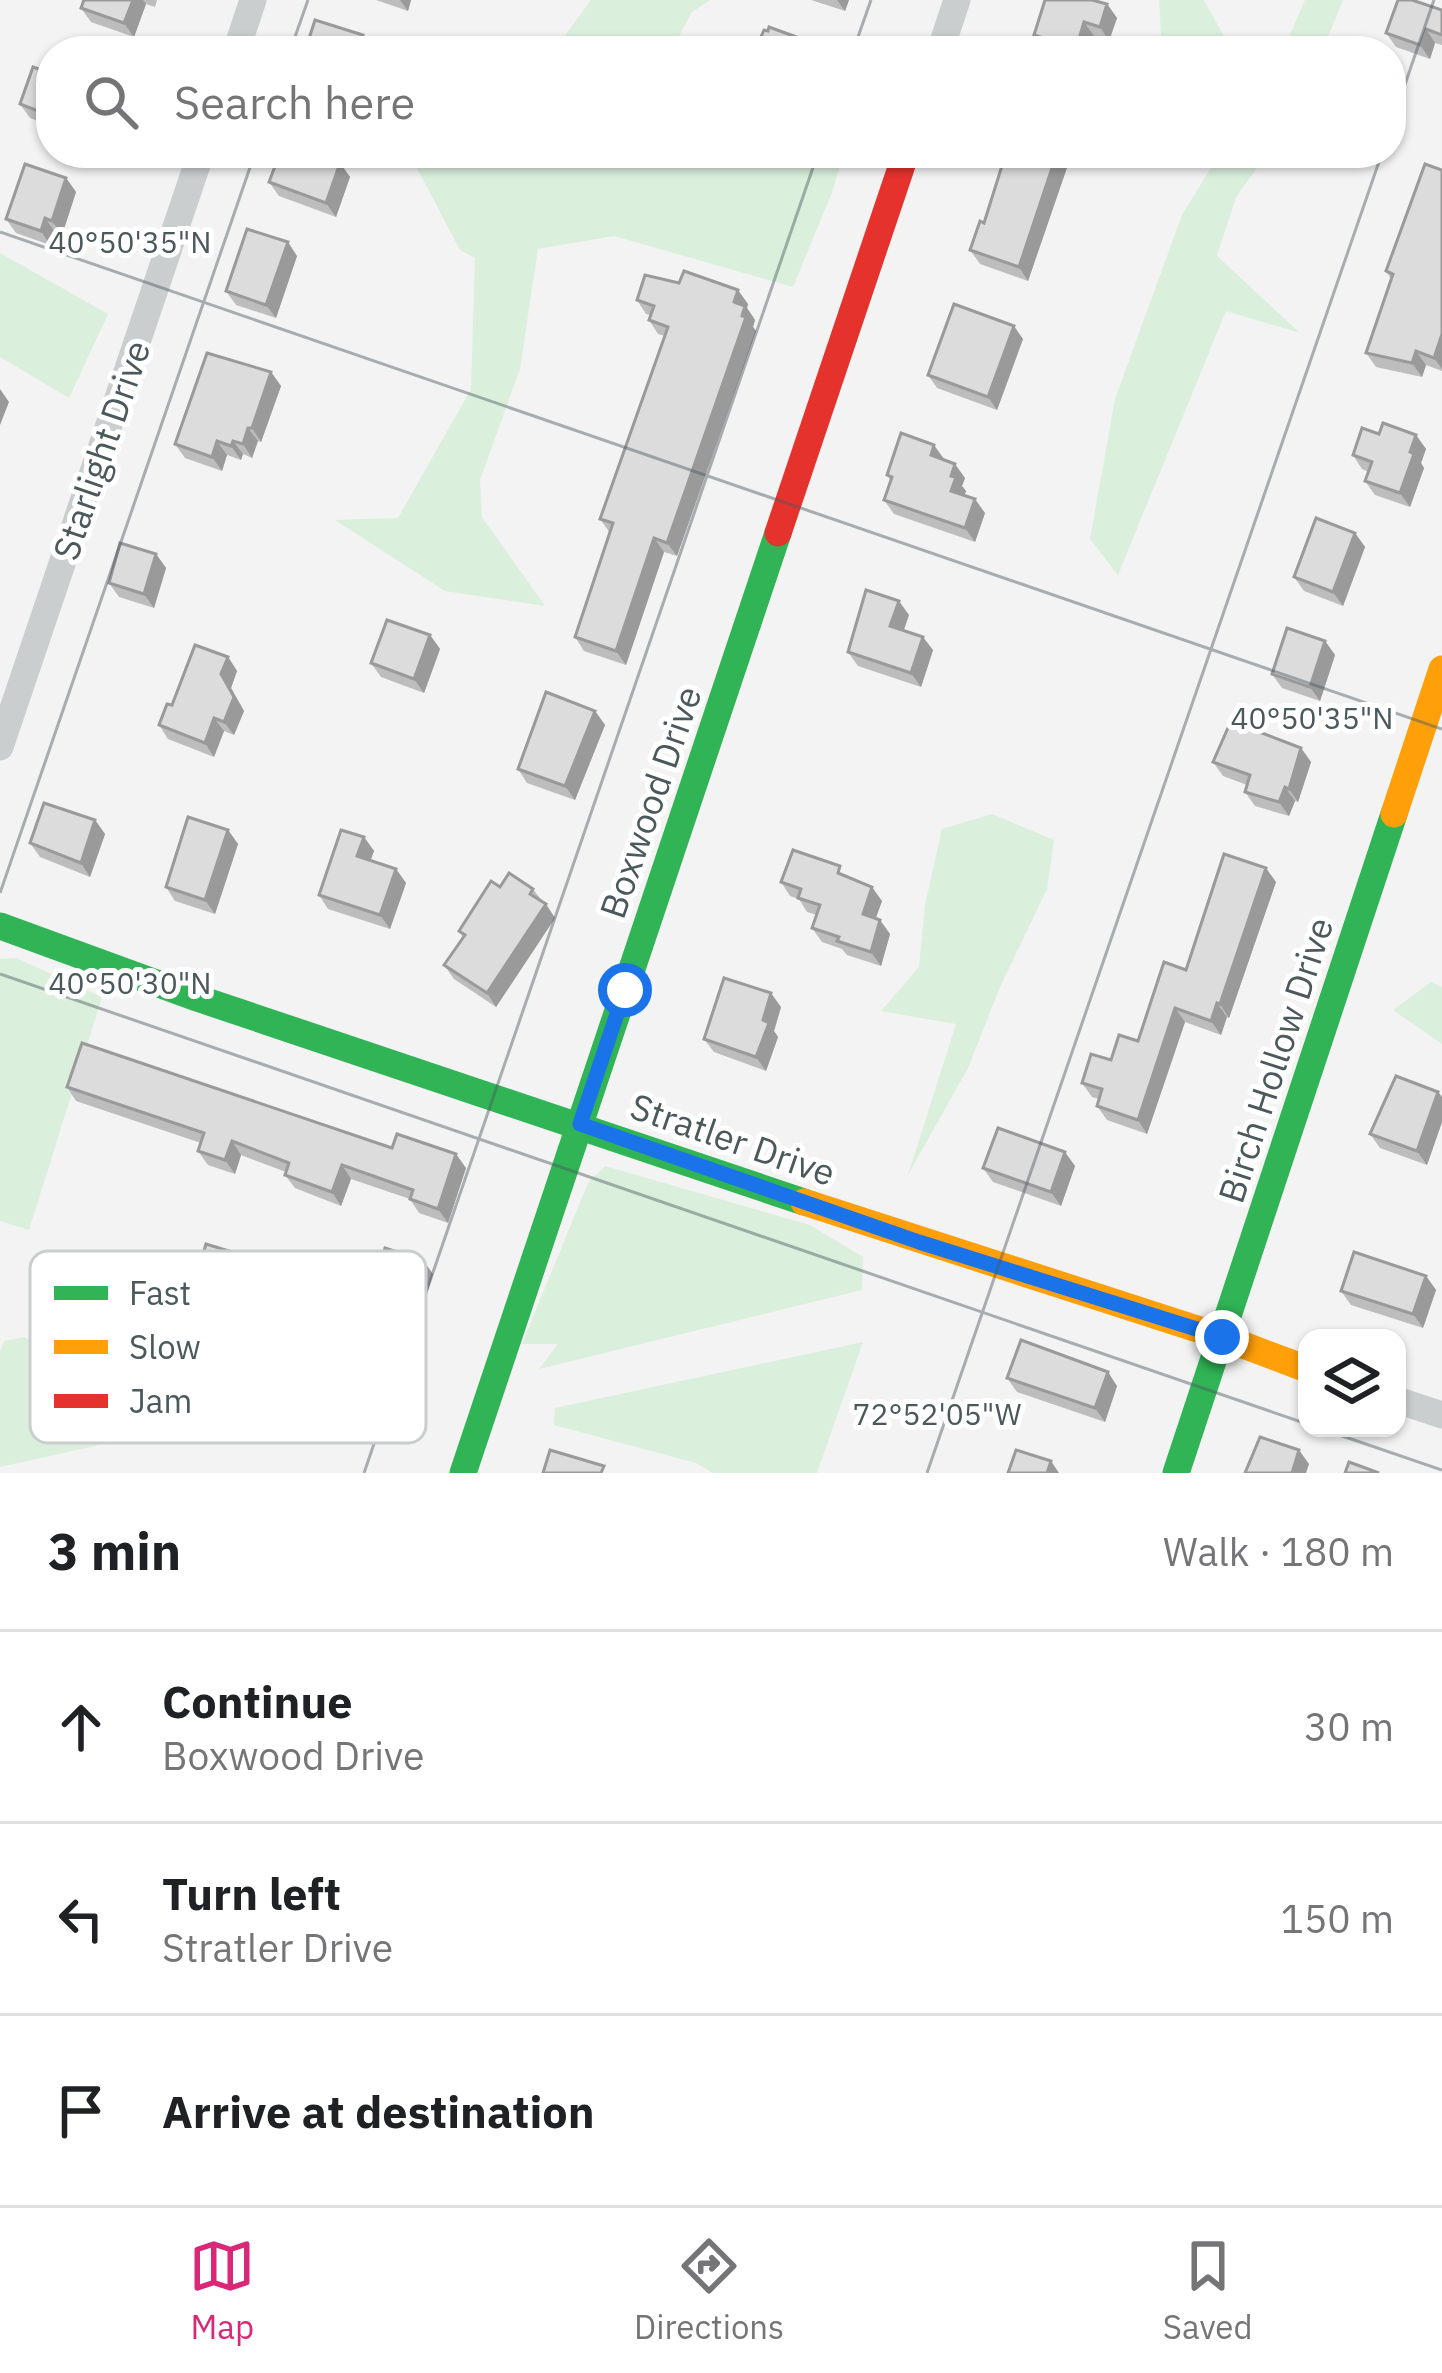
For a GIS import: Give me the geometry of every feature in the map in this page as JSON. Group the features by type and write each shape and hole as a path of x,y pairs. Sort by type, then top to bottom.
{"street":[{"path":"241,36 253,0"},
{"path":"945,36 957,0"},
{"name":"Starlight Drive","path":"0,747 196,168"},
{"name":"Boxwood Drive","path":"464,1473 901,168"},
{"name":"Birch Hollow Drive","path":"1176,1473 1442,669"},
{"name":"Stratler Drive","path":"0,926 197,998 1298,1366"},
{"path":"1406,1403 1442,1415"}],"green space":[{"path":"591,0 710,0 692,12 679,36 565,36"},
{"path":"1159,0 1204,0 1224,36 1161,36"},
{"path":"1305,0 1343,0 1328,36 1289,36"},
{"path":"417,168 839,168 793,287 614,236 538,249 520,369 480,480 482,517 545,606 445,591 335,520 398,518 471,389 475,258 460,250"},
{"path":"1211,168 1257,168 1236,197 1217,256 1300,333 1226,311 1118,575 1090,539 1115,399 1182,215"},
{"path":"0,253 108,314 69,398 0,357"},
{"path":"992,814 1054,840 1047,889 968,1068 908,1175 956,1024 881,1011 919,967 925,905 942,829"},
{"path":"16,958 102,997 29,1230 0,1221 0,959"},
{"path":"1431,982 1442,987 1442,1044 1393,1010"},
{"path":"605,1166 810,1225 863,1257 862,1290 539,1369 558,1344 522,1344 588,1183"},
{"path":"25,1337 30,1341 30,1443 108,1443 0,1467 0,1352 4,1341"},
{"path":"863,1342 817,1473 713,1473 696,1463 554,1425 555,1408"}],"building":[{"path":"84,0 133,0 124,23 81,8"},
{"path":"1045,0 1107,4 1100,27 1084,22 1080,36 1034,35"},
{"path":"1398,0 1442,10 1442,35 1426,29 1420,45 1406,36 1386,33"},
{"path":"315,20 363,35 363,36 310,36"},
{"path":"769,27 794,36 761,36"},
{"path":"33,67 36,68 36,110 20,104"},
{"path":"25,164 66,178 52,221 45,218 41,231 6,219"},
{"path":"1425,164 1442,170 1442,334 1434,358 1416,351 1412,363 1366,353 1393,274 1386,271"},
{"path":"274,168 338,168 326,203 269,182"},
{"path":"1001,168 1052,168 1019,267 970,250 980,221 984,223"},
{"path":"247,229 288,242 266,305 226,291"},
{"path":"684,271 738,290 734,302 745,306 742,316 746,317 667,543 654,538 616,651 575,637 613,523 600,519 668,327 649,320 654,306 637,300 645,275 679,283"},
{"path":"954,304 1014,326 988,397 928,375"},
{"path":"207,353 271,372 243,444 217,441 212,457 175,444"},
{"path":"1383,423 1416,435 1400,493 1365,481 1372,462 1353,455 1362,428 1379,434"},
{"path":"901,433 934,445 931,455 955,464 951,491 975,499 965,528 884,500"},
{"path":"1316,518 1355,533 1333,592 1294,577"},
{"path":"120,543 156,554 144,594 109,583"},
{"path":"866,590 899,601 890,626 923,637 911,673 848,652"},
{"path":"387,620 430,635 414,679 371,663"},
{"path":"1287,628 1325,641 1310,687 1272,674"},
{"path":"195,645 228,657 221,674 234,697 224,722 214,718 205,743 159,725 167,704 172,705"},
{"path":"546,692 595,711 565,786 518,769"},
{"path":"1231,721 1301,748 1289,789 1285,787 1279,802 1245,792 1250,775 1213,762"},
{"path":"44,803 95,820 81,863 30,843"},
{"path":"188,817 228,830 205,900 166,887"},
{"path":"341,830 364,837 357,856 396,869 380,915 319,895"},
{"path":"793,850 840,866 838,873 872,887 863,914 880,920 871,952 812,928 820,905 798,898 801,889 781,882"},
{"path":"1224,854 1266,868 1220,1004 1211,1021 1175,1008 1138,1120 1097,1106 1102,1089 1082,1083 1091,1054 1111,1060 1119,1035 1138,1041 1164,962 1186,970"},
{"path":"509,873 546,904 487,993 444,965 465,935 459,931 491,881 500,887"},
{"path":"724,978 771,993 763,1020 769,1023 756,1057 704,1039"},
{"path":"82,1043 392,1148 397,1134 456,1154 438,1209 410,1199 413,1190 342,1165 332,1192 285,1175 289,1163 232,1141 225,1160 198,1151 204,1133 67,1087"},
{"path":"1396,1076 1438,1092 1417,1151 1370,1134"},
{"path":"998,1128 1065,1152 1051,1192 983,1168"},
{"path":"1354,1252 1426,1276 1413,1314 1341,1291"},
{"path":"1021,1340 1108,1372 1095,1408 1007,1378"},
{"path":"1260,1437 1299,1450 1292,1473 1245,1473"},
{"path":"550,1450 604,1466 601,1473 543,1473"},
{"path":"1016,1450 1051,1461 1047,1473 1008,1473"},
{"path":"1349,1462 1379,1473 1345,1473"}],"traffic: fast":[{"path":"463,1473 778,533"},
{"path":"1176,1473 1394,814"},
{"path":"0,926 197,998 804,1202"}],"traffic: slow":[{"path":"1394,814 1442,669"},
{"path":"804,1202 1298,1366"}],"traffic: jam":[{"path":"778,533 901,168"}],"route":[{"path":"625,990 580,1124 919,1242 1222,1337"}]}
